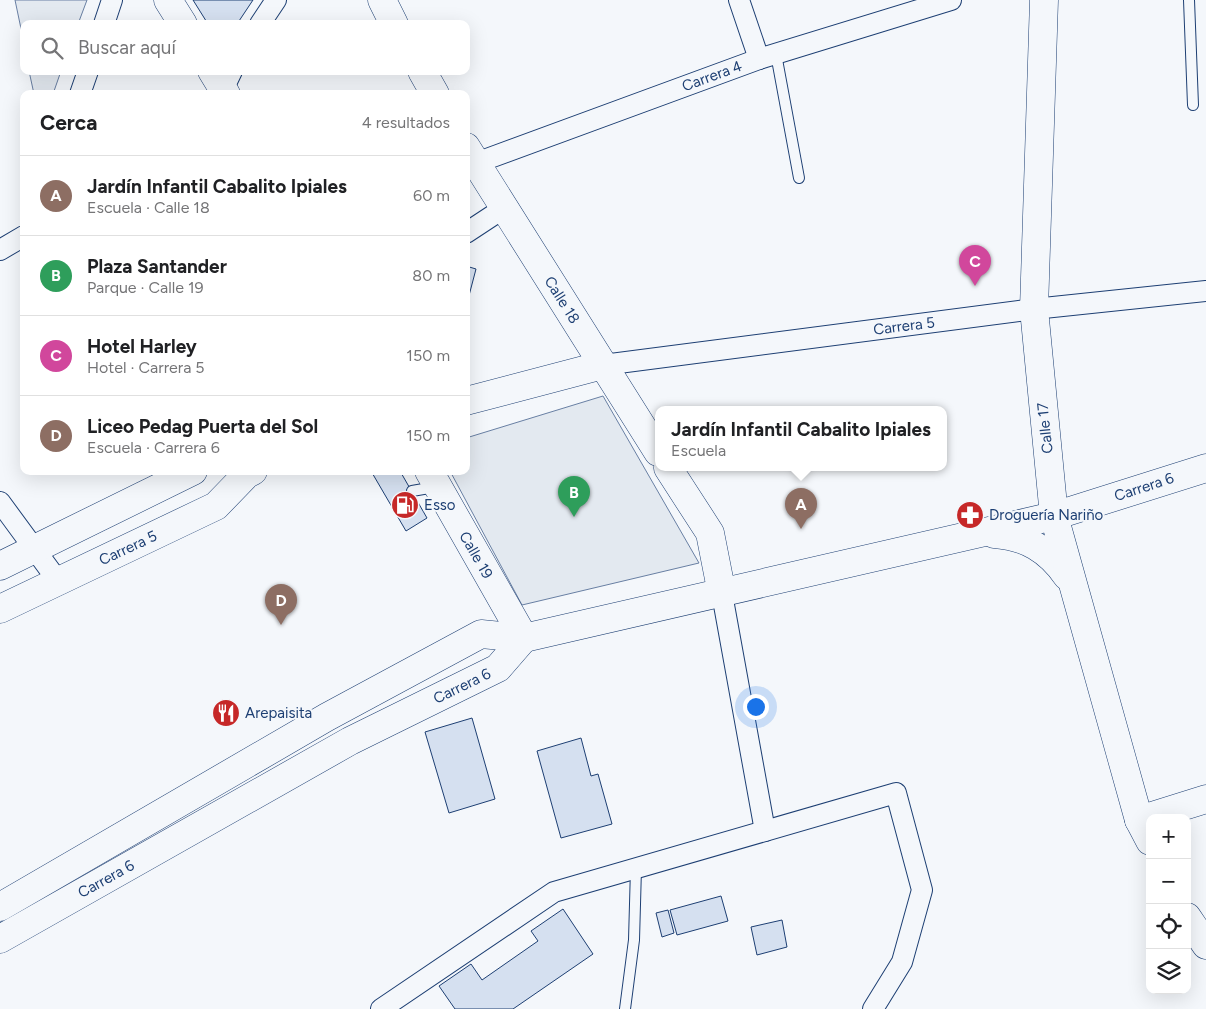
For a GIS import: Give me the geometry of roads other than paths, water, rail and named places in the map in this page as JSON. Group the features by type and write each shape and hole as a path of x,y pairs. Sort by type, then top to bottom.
{"main road":[{"path":"168,0 180,20"},
{"path":"382,0 392,20"},
{"name":"Calle 17","path":"1044,0 1034,309 1054,516 1145,831"},
{"path":"424,75 433,90"},
{"name":"Calle 18","path":"471,155 655,447"},
{"path":"470,400 603,365"},
{"name":"Carrera 6","path":"0,907 327,716 481,634 524,638 722,594 1054,516 1206,468"},
{"path":"670,471 710,533 722,594"},
{"path":"0,566 185,475"},
{"name":"Carrera 5","path":"0,609 216,506 240,475"},
{"name":"Calle 19","path":"426,483 524,638"},
{"path":"984,533 1011,535 1036,544 1057,561 1072,583"},
{"name":"Carrera 6","path":"0,939 350,741 498,668 524,638"},
{"path":"1145,831 1206,799"},
{"path":"1191,923 1206,945"}],"street":[{"path":"105,20 112,0"},
{"path":"263,20 276,0"},
{"path":"739,0 767,57"},
{"name":"Carrera 4","path":"471,155 767,57 951,0"},
{"path":"81,90 87,75"},
{"path":"470,230 504,208"},
{"path":"0,250 20,238"},
{"name":"Carrera 5","path":"603,365 1034,309 1206,292"},
{"path":"0,502 58,581"},
{"path":"722,594 765,831"},
{"path":"382,1009 554,892 896,793 922,890 902,962 873,1009"}],"lane":[{"path":"1189,0 1193,105"},
{"path":"767,57 800,178"},
{"path":"625,1009 634,940 636,868"}],"place":[{"name":"Hotel Harley","path":"975,286"},
{"name":"Esso","path":"405,505"},
{"name":"Droguería Nariño","path":"970,515"},
{"name":"Plaza Santander","path":"574,517"},
{"name":"Jardín Infantil Cabalito Ipiales","path":"801,529"},
{"name":"Liceo Pedag Puerta del Sol","path":"281,625"},
{"name":"Arepaisita","path":"226,713"}]}
